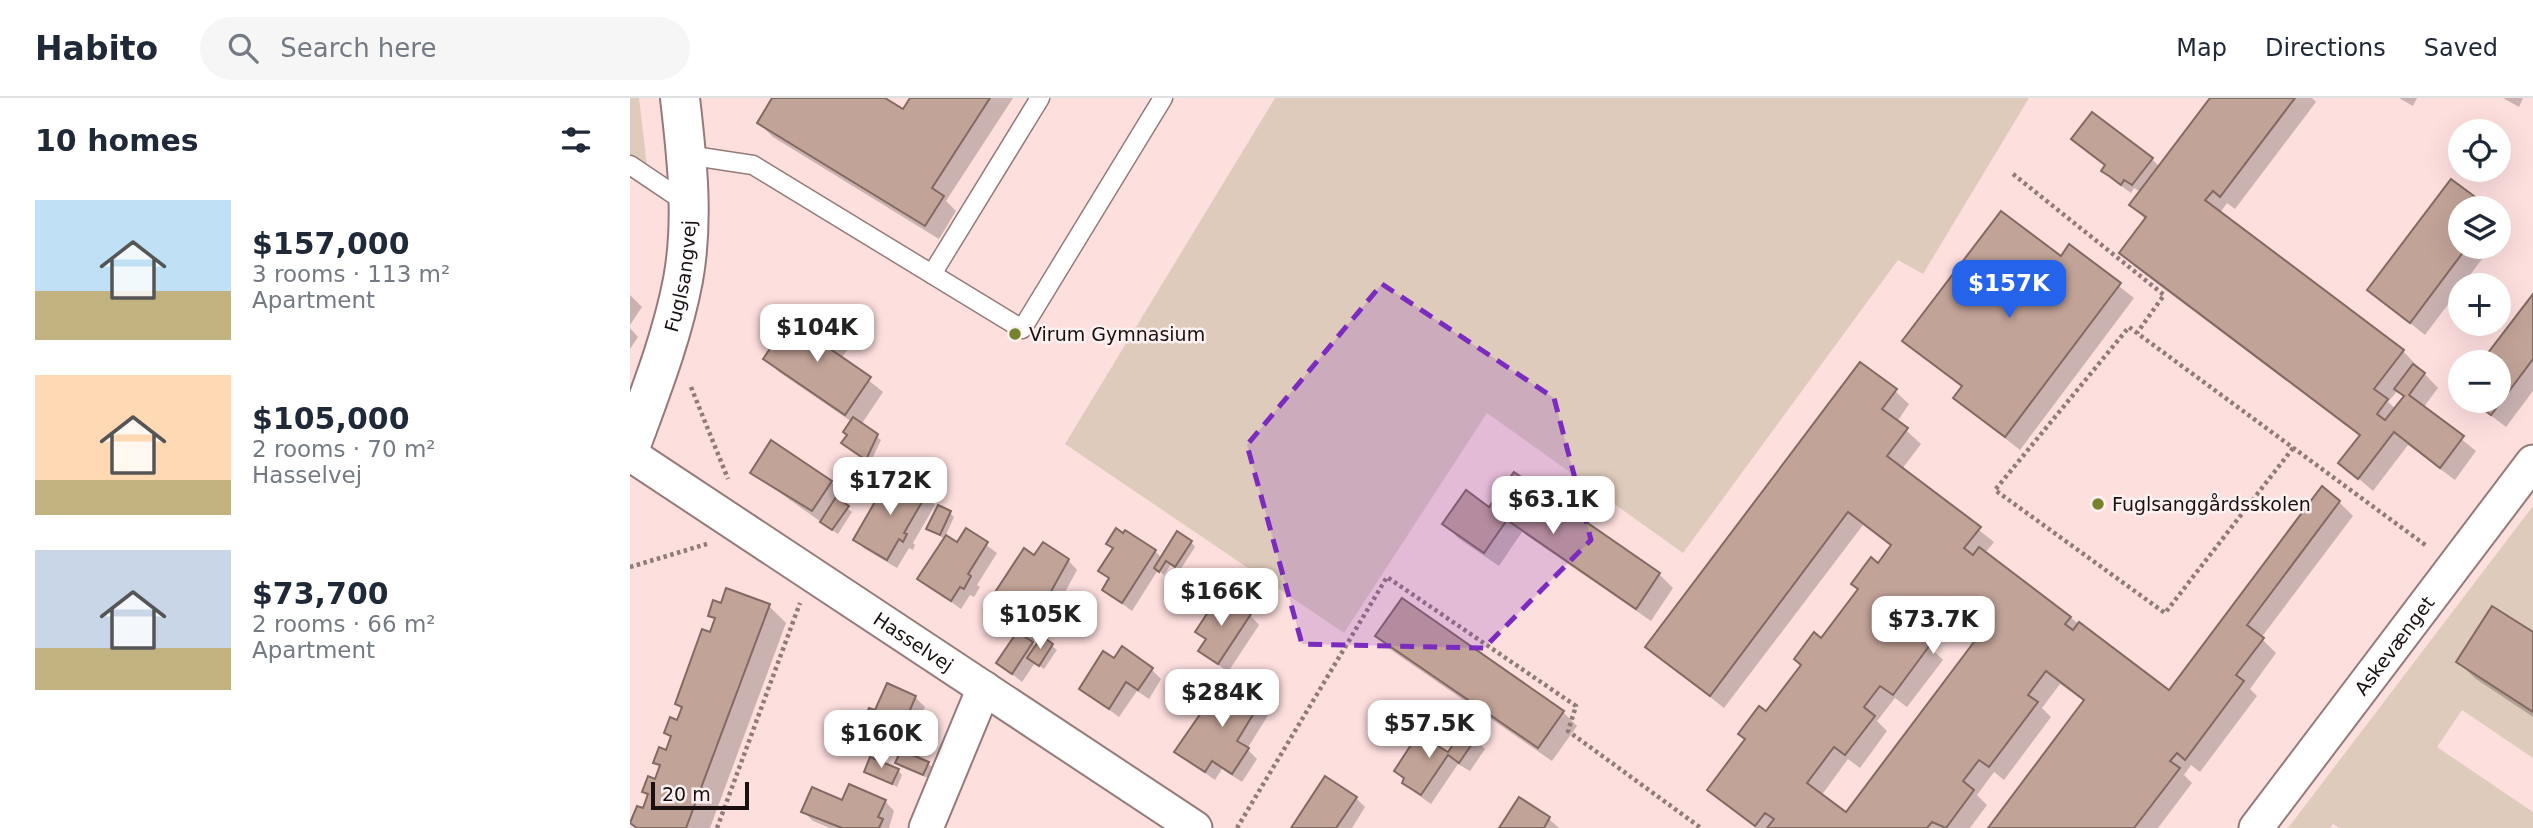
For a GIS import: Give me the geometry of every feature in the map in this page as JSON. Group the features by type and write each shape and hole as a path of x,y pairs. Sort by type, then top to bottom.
{"street":[{"name":"Fuglsangvej","path":"630,448 638,402 670,334 683,278 689,205 687,155 680,98"},
{"name":"Hasselvej","path":"630,454 1195,828"},
{"name":"Askevænget","path":"2256,828 2533,462"},
{"path":"926,828 984,688"}],"lane":[{"path":"932,274 1040,98"},
{"path":"687,155 753,166 1023,329 1163,98"},
{"path":"630,165 689,205"}],"path":[{"path":"2013,174 2164,295 2137,333"},
{"path":"2293,447 2165,613 1995,490 2129,327 2293,447 2455,567"},
{"path":"690,383 729,482"},
{"path":"630,566 748,532"},
{"path":"717,828 811,573"},
{"path":"1237,828 1387,577 1576,706 1569,731 1701,828"}],"highlighted area":[{"path":"1382,284 1554,398 1591,540 1484,648 1302,644 1247,445"}],"shaded area":[{"path":"630,98 639,98 647,166 630,154"},
{"path":"1275,98 2029,98 1923,274 1898,260 1683,553 1487,413 1344,633 1065,444"},
{"path":"2533,506 2533,632 2492,606 2456,662 2533,712 2533,758 2462,710 2437,747 2533,812 2533,828 2340,828 2333,824 2330,828 2288,828"}],"building":[{"path":"772,98 885,98 903,109 910,98 990,98 932,188 944,196 925,226 757,123"},
{"path":"2210,98 2295,98 2220,197 2213,191 2205,200 2404,350 2374,389 2388,399 2377,414 2385,420 2404,396 2394,389 2413,364 2425,373 2409,395 2464,436 2440,468 2394,432 2358,479 2338,463 2360,435 2119,253 2146,217 2129,205"},
{"path":"2092,112 2153,158 2132,185 2124,180 2121,185 2101,171 2105,165 2071,139"},
{"path":"2449,182 2455,182 2474,196 2448,196 2448,259 2458,259 2410,323 2367,290"},
{"path":"2001,211 2061,256 2069,244 2121,283 2005,437 1953,398 1962,386 1902,341"},
{"path":"2533,294 2533,359 2511,388 2511,350 2490,350 2501,336 2511,336 2511,323"},
{"path":"810,316 836,334 826,346 871,377 845,415 763,359 790,319 802,328"},
{"path":"1860,362 1897,389 1882,409 1908,428 1887,456 1981,527 1964,548 1973,555 1979,547 2071,617 2065,624 2073,630 2079,622 2169,690 2322,486 2340,501 2247,625 2264,638 2236,675 2244,681 2185,760 2177,753 2170,761 2180,768 2134,828 1988,828 2084,700 2046,671 2028,695 2038,702 1989,767 1979,760 1963,781 1974,790 1946,828 1932,822 1927,828 1767,828 1774,819 1765,813 1755,826 1707,790 1745,739 1738,734 1759,706 1766,711 1801,665 1794,659 1814,632 1821,638 1858,589 1851,584 1871,557 1878,563 1891,545 1848,512 1710,696 1645,647","holes":["1947,597 1986,626 1846,812 1807,783 1834,747 1845,755 1875,716 1864,707 1880,686 1893,695 1930,645 1918,635"]},
{"path":"853,417 878,434 866,460 841,443 847,435 843,432"},
{"path":"771,440 832,481 812,511 750,473"},
{"path":"1514,472 1660,573 1636,609 1507,520 1484,553 1442,524 1466,490 1489,507"},
{"path":"891,474 926,495 904,533 907,534 903,542 899,539 887,560 853,540"},
{"path":"836,497 849,506 832,530 820,522"},
{"path":"938,505 951,511 940,535 926,529"},
{"path":"966,528 988,542 968,574 971,576 964,589 960,587 951,601 917,579 946,535 957,542"},
{"path":"1116,528 1123,533 1125,530 1156,550 1122,603 1102,590 1109,578 1098,571 1113,548 1106,544"},
{"path":"1177,531 1192,541 1175,567 1166,561 1159,572 1154,568"},
{"path":"1043,542 1069,559 1049,595 1053,597 1045,609 1041,606 1022,635 1033,642 1012,674 996,663 1017,632 984,609 1024,548 1034,555"},
{"path":"726,588 770,604 686,828 637,828 630,823 637,806 643,808 648,794 642,792 648,776 655,779 660,765 653,763 659,747 666,750 671,736 664,733 670,717 677,720 682,707 675,704 702,629 710,632 715,618 708,616 713,600 721,603"},
{"path":"1220,594 1251,614 1218,664 1198,651 1206,639 1195,632"},
{"path":"1402,598 1564,711 1538,748 1375,636"},
{"path":"2492,606 2533,632 2533,712 2456,662"},
{"path":"1042,636 1053,644 1039,666 1027,658"},
{"path":"1122,646 1153,668 1138,690 1126,682 1109,709 1079,689 1103,651 1114,658"},
{"path":"1246,676 1268,690 1237,741 1249,748 1232,774 1212,761 1205,772 1174,752 1212,697 1227,703"},
{"path":"887,683 916,696 893,749 858,734 869,708 875,710"},
{"path":"1464,729 1476,738 1459,763 1448,755 1421,795 1402,783 1404,778 1394,771 1418,734 1448,752"},
{"path":"901,750 929,762 923,775 895,763"},
{"path":"870,757 899,769 892,784 864,772"},
{"path":"1325,776 1357,797 1336,828 1291,828"},
{"path":"849,784 886,800 878,817 883,819 879,828 842,828 801,812 812,787 842,800"},
{"path":"1519,797 1550,817 1544,828 1499,828"}],"place":[{"name":"Virum Gymnasium","path":"1015,334"},
{"name":"Fuglsanggårdsskolen","path":"2098,504"}]}
